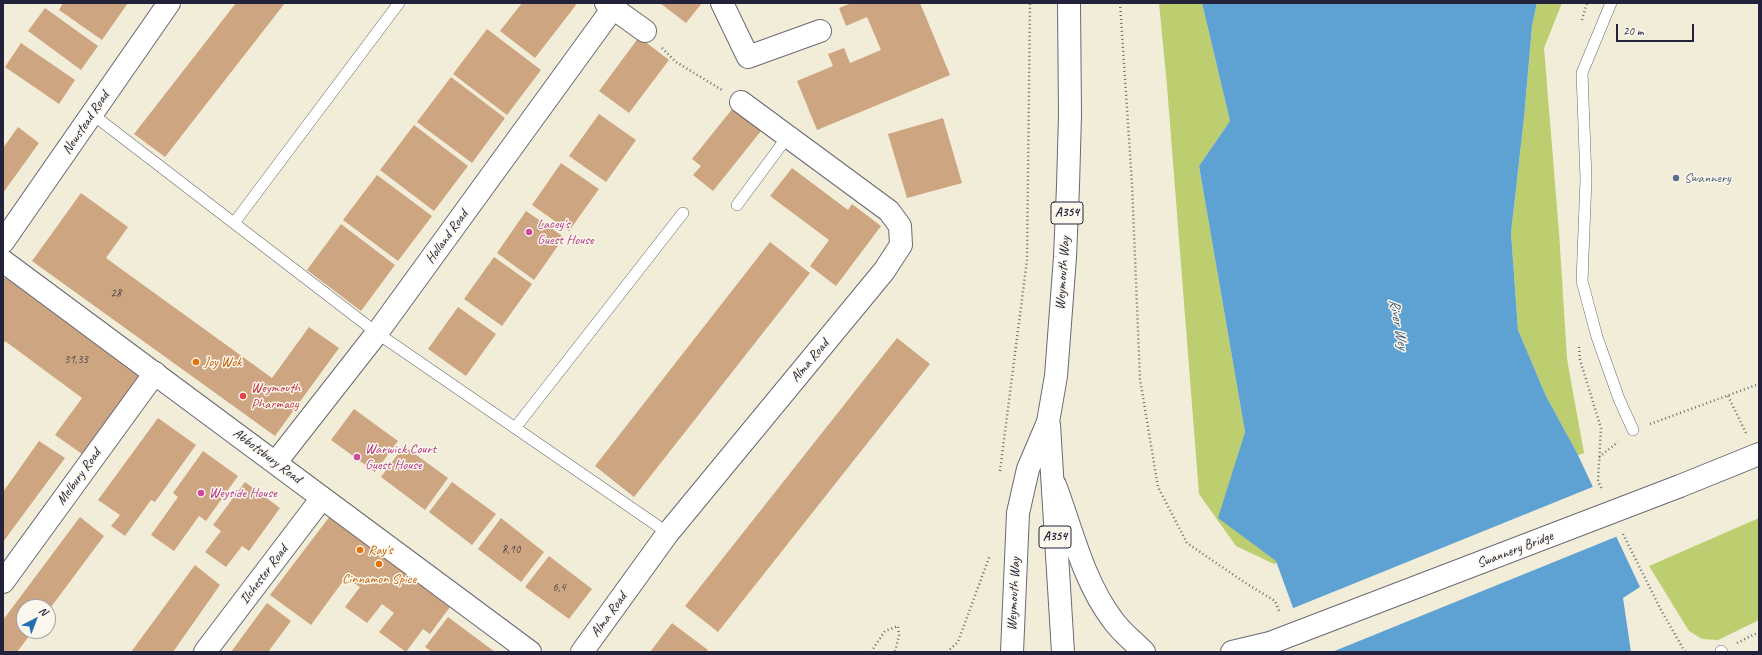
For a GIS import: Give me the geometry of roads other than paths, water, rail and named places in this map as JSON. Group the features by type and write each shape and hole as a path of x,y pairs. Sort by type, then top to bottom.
{"main road":[{"name":"Newstead Road","path":"3,242 148,31 169,3"},
{"path":"722,3 748,57 820,31"},
{"name":"Weymouth Way","path":"1008,649 1018,513 1028,469 1048,422 1056,376 1065,257 1070,115 1069,3"},
{"name":"Holland Road","path":"276,462 377,333 610,6 645,31"},
{"name":"Alma Road","path":"582,652 668,533 884,271 901,245 900,226 889,211 741,102"},
{"name":"Abbotsbury Road","path":"3,261 276,462 322,498 530,652"},
{"name":"Melbury Road","path":"3,582 155,373"},
{"name":"Weymouth Way","path":"1048,422 1053,478 1058,596 1063,652"},
{"name":"Swannery Bridge","path":"1251,649 1758,455"},
{"path":"1053,478 1081,560 1102,604 1113,621 1144,652"},
{"name":"Ilchester Road","path":"205,652 322,498"}],"lane":[{"path":"234,223 399,3"},
{"path":"1611,3 1582,73 1586,179 1582,282 1596,337 1619,399 1633,430"},
{"path":"92,114 377,333 668,533"},
{"path":"737,205 788,136"},
{"path":"515,428 683,213"}],"water":[{"name":"River Wey","path":"1202,3 1537,3 1532,26 1524,118 1511,233 1518,330 1546,396 1577,453 1640,587 1623,598 1631,652 1309,652 1276,561 1218,518 1245,432 1199,166 1230,121"}],"place":[{"name":"Swannery","path":"1676,178"},
{"name":"Lacey's Guest House","path":"529,232"},
{"name":"Joy Wok","path":"196,362"},
{"name":"Weymouth Pharmacy","path":"243,396"},
{"name":"Warwick Court Guest House","path":"357,457"},
{"name":"Weyside House","path":"201,493"},
{"name":"Ray's","path":"360,550"},
{"name":"Cinnamon Spice","path":"379,564"}]}
